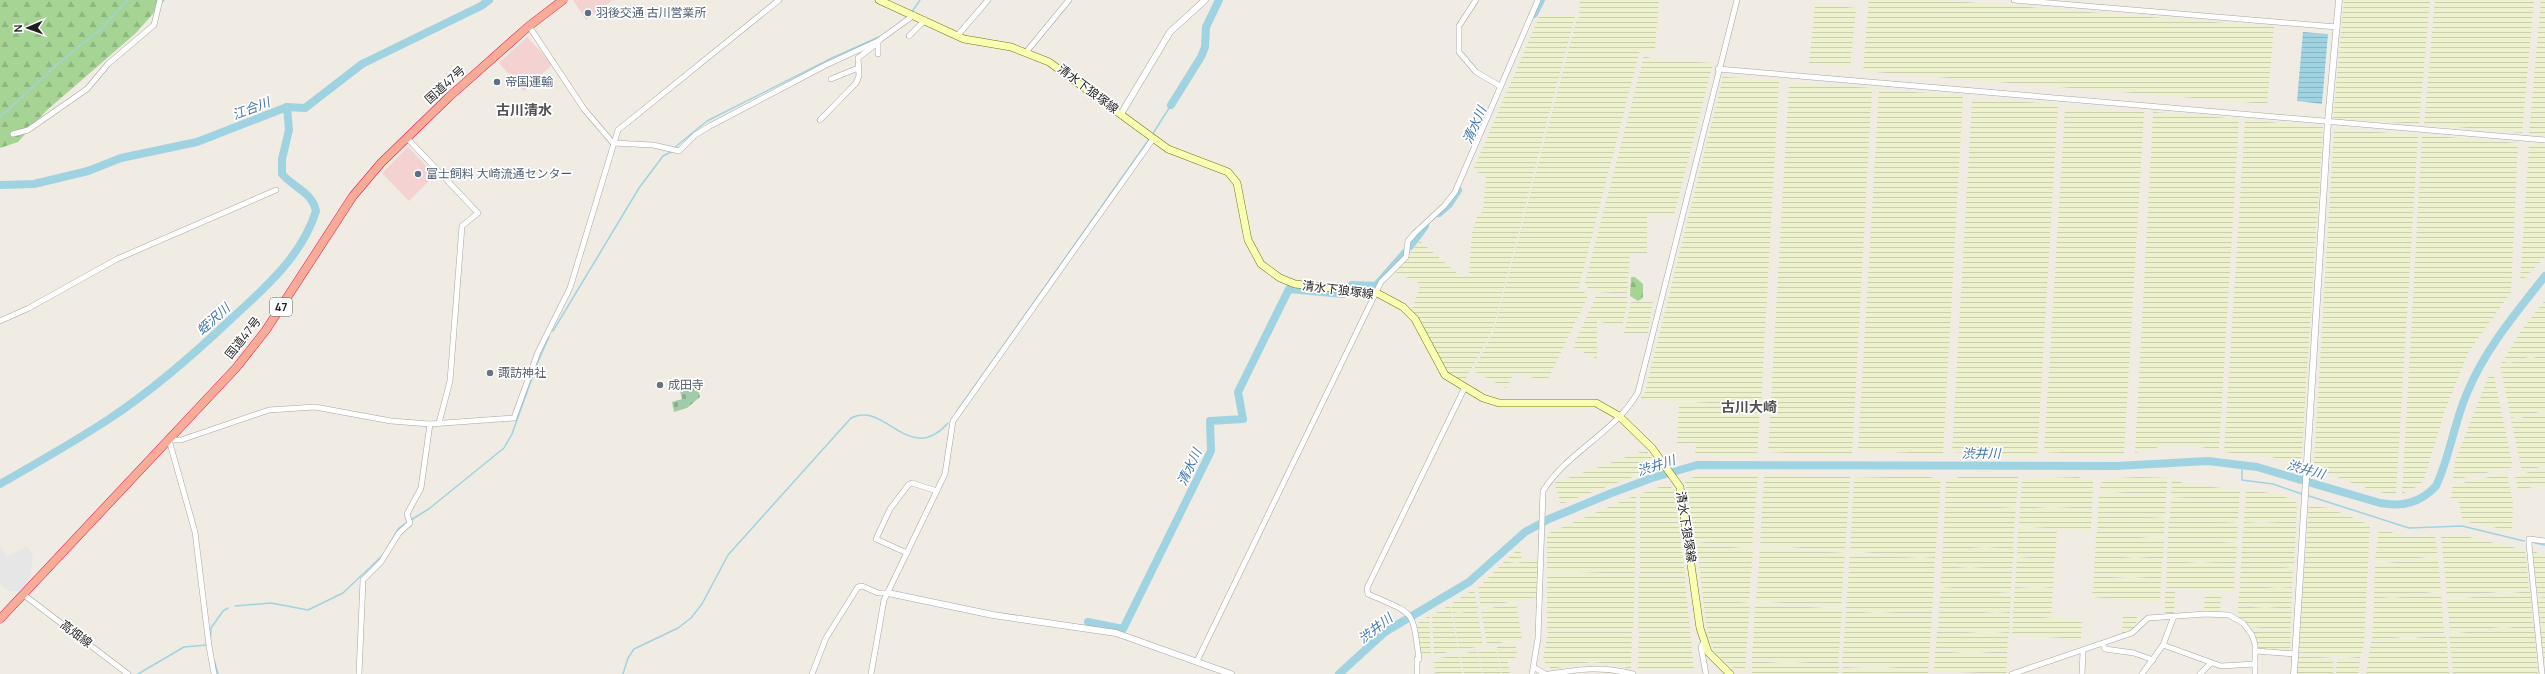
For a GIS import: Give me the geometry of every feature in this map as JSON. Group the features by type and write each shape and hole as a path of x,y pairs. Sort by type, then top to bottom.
{"highway":[{"name":"国道47号","path":"0,619 169,440 254,346 353,196 406,137 529,26 563,0"}],"main road":[{"name":"清水下狼塚線","path":"879,0 964,39 1027,51 1056,65 1152,138 1178,155 1222,168 1233,177 1239,189 1248,240 1256,257 1270,271 1295,284 1377,293 1411,314 1445,375 1483,398 1499,403 1596,403 1619,416 1636,431 1671,472 1682,495 1704,641 1714,660 1730,674"}],"street":[{"path":"13,134 28,130 88,89 108,64 154,25 160,0"},
{"path":"214,674 195,532 169,440 181,440 264,411 315,407 392,421 430,424 514,418 538,352 570,288 614,143 623,125 779,0"},
{"path":"957,36 988,0"},
{"path":"1027,51 1070,0"},
{"path":"1121,114 1170,32 1205,0"},
{"path":"1476,0 1459,26 1459,52 1476,72 1500,86"},
{"path":"1198,661 1384,278 1406,257 1408,241 1444,206 1455,192 1538,0"},
{"path":"1532,674 1535,668 1538,638 1541,497 1552,476 1619,416 1634,400 1641,383 1667,268 1736,0"},
{"path":"2014,0 2070,2 2337,27"},
{"path":"2294,674 2328,122 2339,0"},
{"path":"820,120 856,83 858,58 912,14"},
{"path":"909,36 925,20"},
{"path":"529,26 584,109 614,143 653,145 679,151 695,134 826,65 878,41"},
{"path":"878,41 878,54"},
{"path":"831,79 858,68"},
{"path":"1718,69 2545,140"},
{"path":"406,137 478,213 462,226 450,381 439,423"},
{"path":"871,674 884,600 945,474 952,421 1152,138"},
{"path":"0,321 29,308 117,259 276,190"},
{"path":"1417,674 1417,659 1419,659 1413,619 1409,613 1368,594 1367,588 1465,387"},
{"path":"359,674 363,580 381,562 399,533 410,523 407,514 421,488 430,424"},
{"path":"907,553 876,539 890,509 909,484 912,483 937,491"},
{"path":"2542,674 2528,544 2529,539 2545,541"},
{"path":"812,674 826,638 858,588 862,586 878,593 888,593 972,611 1116,634 1198,661 1231,674"},
{"name":"高畑線","path":"24,595 128,674"},
{"path":"2012,674 2083,652 2132,633 2148,618 2229,615 2238,619 2248,629 2256,651 2255,674"},
{"path":"2142,674 2163,645 2174,616"},
{"path":"1704,641 1701,647 1706,674"},
{"path":"2103,644 2105,649 2134,653 2153,660"},
{"path":"2163,645 2211,663 2228,666 2255,664"},
{"path":"2256,651 2295,654"},
{"path":"2082,674 2083,652"},
{"path":"2200,674 2211,663"},
{"path":"1535,668 1545,674"},
{"path":"1549,674 1582,668 1606,668 1633,674"}],"shaded area":[{"path":"573,0 613,0 586,20"},
{"path":"527,37 553,64 524,91 499,63"},
{"path":"408,147 435,175 409,201 382,173"},
{"path":"0,546 7,557 27,546 33,556 30,578 20,591 9,591 0,584"}],"green space":[{"path":"0,0 165,0 136,33 46,111 18,142 0,148"},
{"path":"1580,0 1659,0 1655,49 1653,52 1640,50 1578,290 1589,294 1547,381 1514,373 1506,388 1473,371 1494,330 1577,18 1579,18"},
{"path":"1869,0 1941,0 2274,27 2267,104 1863,71"},
{"path":"2344,0 2430,0 2419,124 2333,118"},
{"path":"2435,0 2534,0 2522,133 2424,124"},
{"path":"2541,0 2545,0 2545,135 2529,134"},
{"path":"1815,4 1856,8 1850,67 1809,63"},
{"path":"1540,15 1575,16 1493,329 1464,382 1450,376 1412,309 1421,284 1395,272 1420,241 1459,275 1467,277 1469,275 1472,232 1477,217 1483,211 1486,176 1475,171 1474,168"},
{"path":"1644,56 1658,60 1713,63 1674,215 1647,214 1647,254 1630,254 1627,294 1598,292 1584,286"},
{"path":"1723,77 1779,80 1761,406 1640,399 1645,392"},
{"path":"1789,83 1872,88 1852,456 1768,452"},
{"path":"1879,90 1963,95 1943,455 1858,450"},
{"path":"1972,99 2058,104 2037,457 1952,452"},
{"path":"2065,108 2144,112 2124,453 2111,456 2044,452"},
{"path":"2153,112 2239,119 2219,450 2187,445 2167,445 2135,453"},
{"path":"2245,120 2323,127 2301,464 2271,457 2224,452"},
{"path":"2334,129 2418,135 2396,494 2387,494 2357,485 2323,471 2314,463"},
{"path":"2422,135 2518,143 2511,292 2469,351 2445,410 2425,476 2420,485 2402,494"},
{"path":"2529,144 2545,145 2545,257 2520,283"},
{"path":"1631,277 1635,277 1643,284 1643,298 1638,301 1630,296"},
{"path":"1596,296 1627,297 1628,300 1622,327 1597,321 1597,359 1573,347"},
{"path":"2545,300 2545,353 2501,364 2521,331"},
{"path":"1653,301 1648,333 1624,334 1631,302"},
{"path":"2545,355 2545,411 2511,418 2500,365"},
{"path":"2489,375 2494,376 2513,467 2453,480 2455,461"},
{"path":"697,386 700,397 687,408 674,412 672,402 682,399 680,391"},
{"path":"1679,403 1760,407 1757,457 1695,454 1696,444 1677,443"},
{"path":"2545,413 2545,466 2522,471 2511,420"},
{"path":"1646,450 1659,467 1561,504 1554,483"},
{"path":"2545,469 2545,487 2538,486 2518,490 2515,475"},
{"path":"2507,473 2513,503 2512,531 2463,521 2458,499 2450,501 2453,485"},
{"path":"1697,475 1758,475 1752,547 1696,542 1685,482"},
{"path":"1764,476 1850,477 1845,551 1760,545"},
{"path":"1926,476 1941,480 1935,558 1850,551 1854,478"},
{"path":"1959,477 2018,477 2016,507 1945,503 1946,482"},
{"path":"2078,477 2093,481 2092,509 2020,505 2022,479"},
{"path":"2118,478 2168,478 2166,496 2100,491 2100,483"},
{"path":"2172,478 2185,484 2240,490 2239,501 2171,497"},
{"path":"1665,485 1673,488 1678,520 1640,518 1640,494"},
{"path":"2246,490 2279,494 2297,503 2296,524 2244,521"},
{"path":"2099,493 2166,497 2165,517 2098,513"},
{"path":"1636,495 1635,574 1547,571 1547,534"},
{"path":"2171,498 2239,502 2238,522 2170,518"},
{"path":"1945,504 2016,508 2014,529 2011,529 2014,530 2013,549 1943,544"},
{"path":"2020,506 2092,511 2091,531 2019,526"},
{"path":"2309,506 2329,508 2370,525 2364,644 2360,658 2298,653"},
{"path":"2098,514 2165,518 2164,537 2097,533"},
{"path":"2169,519 2238,523 2237,542 2168,538"},
{"path":"1640,520 1678,521 1685,575 1640,574"},
{"path":"2244,522 2296,525 2295,546 2242,543"},
{"path":"2018,528 2057,530 2055,560 2017,557"},
{"path":"2379,529 2409,537 2435,536 2438,556 2375,562"},
{"path":"2096,534 2164,539 2163,559 2095,554"},
{"path":"2460,535 2525,550 2529,589 2447,597 2441,537"},
{"path":"2168,539 2237,543 2236,564 2167,560"},
{"path":"1697,544 1753,549 1749,602 1703,598"},
{"path":"2242,544 2295,547 2294,567 2241,564"},
{"path":"1943,545 2014,550 2012,570 1942,565"},
{"path":"1520,547 1522,561 1502,564"},
{"path":"1760,548 1845,553 1841,607 1756,601"},
{"path":"2532,551 2545,555 2545,595 2538,596"},
{"path":"1850,554 1935,559 1932,615 1846,610"},
{"path":"2095,555 2162,560 2161,579 2094,574"},
{"path":"2017,558 2054,561 2053,588 2015,585"},
{"path":"2438,558 2441,591 2374,599 2375,564"},
{"path":"1537,560 1537,597 1481,607 1478,588 1501,565"},
{"path":"2167,561 2235,565 2234,591 2166,588"},
{"path":"2241,564 2293,568 2292,588 2240,584"},
{"path":"1942,566 2012,571 2011,592 1940,587"},
{"path":"1547,573 1635,575 1633,629 1547,629"},
{"path":"1639,576 1685,577 1690,631 1638,630"},
{"path":"2094,576 2161,580 2160,602 2092,597"},
{"path":"2240,585 2292,589 2291,609 2238,605"},
{"path":"2015,587 2053,589 2051,617 2013,614"},
{"path":"1941,588 2011,593 2010,613 1939,608"},
{"path":"1474,589 1478,609 1453,613 1451,604"},
{"path":"2530,591 2533,624 2450,632 2447,600"},
{"path":"2165,592 2175,592 2174,614 2165,613"},
{"path":"2205,593 2221,594 2220,612 2204,611"},
{"path":"2441,593 2444,633 2372,640 2374,600"},
{"path":"2545,597 2545,627 2541,627 2537,598"},
{"path":"1703,599 1750,603 1745,672 1732,667 1718,655 1712,646 1708,636"},
{"path":"1516,603 1522,639 1487,645 1481,610"},
{"path":"1755,604 1842,609 1838,665 1752,659"},
{"path":"1450,605 1458,650 1434,655 1432,615"},
{"path":"2238,606 2292,610 2290,630 2250,627 2238,617"},
{"path":"1939,609 2010,614 2009,633 1938,628"},
{"path":"1477,610 1483,646 1459,650 1453,614"},
{"path":"1846,611 1932,617 1928,670 1842,664"},
{"path":"2013,615 2082,620 2081,639 2012,635"},
{"path":"1429,616 1431,655 1421,657 1417,627 1419,622"},
{"path":"2123,616 2137,616 2136,627 2122,634"},
{"path":"2534,625 2538,674 2453,674 2449,634"},
{"path":"2540,628 2545,628 2545,662 2544,662"},
{"path":"2250,629 2291,631 2290,650 2257,650"},
{"path":"1937,630 2008,635 2007,654 1936,649"},
{"path":"1548,631 1632,631 1631,669 1613,664 1591,662 1551,669 1543,660"},
{"path":"1639,632 1690,632 1694,669 1638,670"},
{"path":"2446,635 2449,674 2366,674 2371,642"},
{"path":"1515,644 1518,656 1508,662 1510,674 1502,674 1497,647"},
{"path":"1496,648 1501,674 1483,674 1478,651"},
{"path":"1477,651 1482,674 1464,674 1460,654"},
{"path":"1935,651 2007,656 2006,674 1934,671"},
{"path":"1459,655 1462,674 1435,674 1434,659"},
{"path":"2299,656 2334,658 2333,674 2297,674"},
{"path":"2337,659 2360,661 2358,674 2336,674"},
{"path":"1752,661 1839,667 1838,674 1752,674"},
{"path":"1843,667 1928,671 1928,674 1842,674"}],"water":[{"path":"2303,32 2328,34 2322,104 2297,101"}],"waterway":[{"path":"0,117 60,62 101,29 128,0"},
{"name":"江合川","path":"0,185 34,184 88,171 121,158 197,142 287,107 305,108 362,64 481,6 489,0"},
{"path":"911,13 920,0"},
{"name":"清水川","path":"1171,105 1201,57 1205,47 1206,27 1219,0"},
{"name":"清水川","path":"1534,14 1541,0"},
{"path":"674,148 707,121 832,58 881,36"},
{"path":"1152,135 1171,105"},
{"name":"蛭沢川","path":"0,484 96,428 157,384 202,346 257,295 292,257 310,227 316,211 311,199 282,174 282,159 289,130 287,107"},
{"path":"957,411 1150,138"},
{"path":"553,331 639,188 663,156 671,152"},
{"name":"清水川","path":"1439,213 1449,204 1458,190"},
{"name":"清水川","path":"1410,246 1425,226"},
{"name":"清水川","path":"1352,285 1376,286 1405,253"},
{"name":"渋井川","path":"1339,674 1385,632 1469,582 1525,532 1549,519 1609,494 1652,478 1697,465 2117,466 2208,461 2257,467 2380,503 2404,504 2411,502 2424,496 2436,486 2445,463 2463,404 2474,377 2492,346 2545,276"},
{"name":"清水川","path":"1088,622 1123,629 1211,451 1210,421 1243,419 1238,392 1289,289 1343,294"},
{"path":"411,520 430,508 504,448 512,434 537,364 549,337"},
{"path":"623,674 628,658 634,649 678,628 691,618 702,604 728,555 851,418 863,415 875,417 909,436 921,438 934,435 948,423"},
{"path":"2242,465 2242,480 2273,484 2302,494"},
{"path":"2309,496 2409,528 2462,526 2524,541"},
{"path":"386,550 399,528 406,523"},
{"path":"2535,543 2545,545"},
{"path":"235,606 271,603 308,610 343,593 383,555"},
{"path":"210,645 211,628 223,611 228,608"},
{"path":"138,674 184,647 207,645"},
{"path":"214,660 218,674"}],"place":[{"name":"羽後交通 古川営業所","path":"588,13"},
{"name":"帝国運輸","path":"497,82"},
{"name":"富士飼料 大崎流通センター","path":"418,174"},
{"name":"諏訪神社","path":"490,373"},
{"name":"成田寺","path":"660,385"}],"district":[{"name":"古川清水","path":"524,110"},
{"name":"古川大崎","path":"1749,407"}]}
